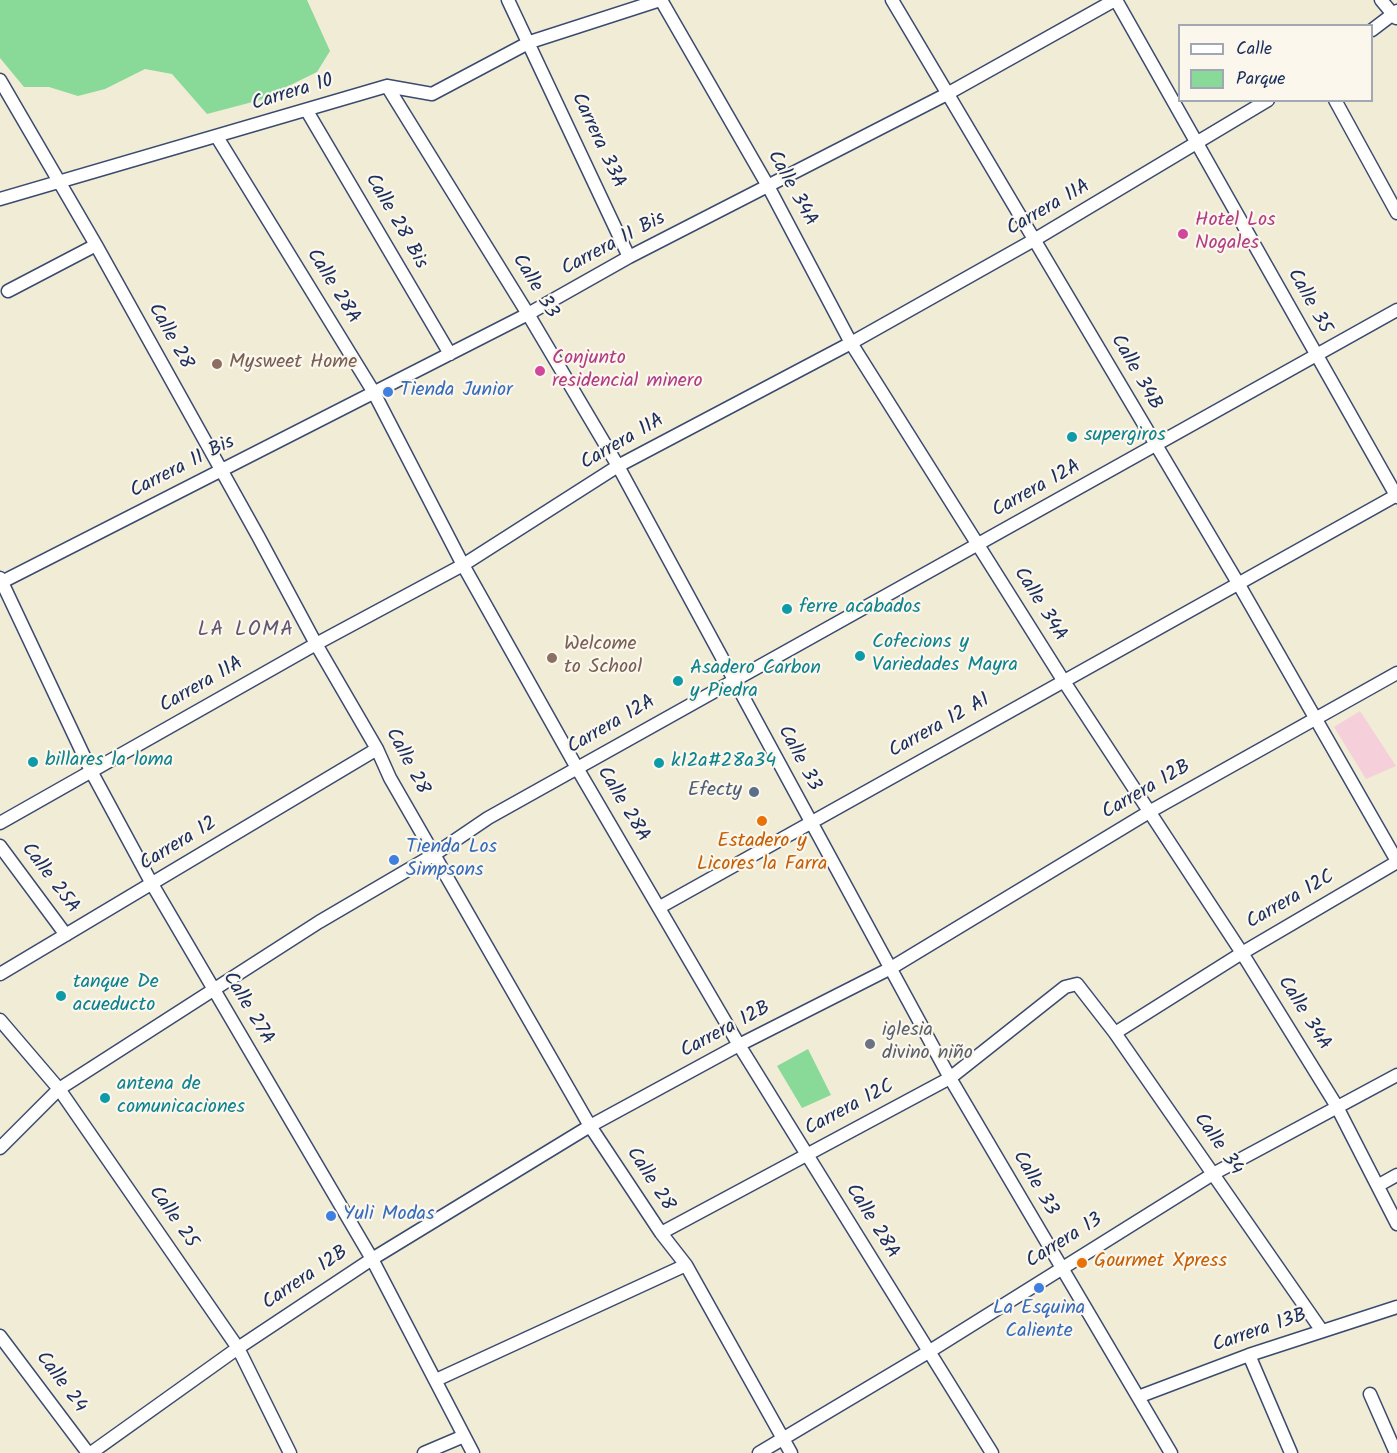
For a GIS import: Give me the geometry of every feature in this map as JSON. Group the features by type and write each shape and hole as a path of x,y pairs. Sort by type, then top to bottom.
{"street":[{"name":"Carrera 33A","path":"508,0 530,42 629,257"},
{"name":"Carrera 10","path":"0,199 387,86 432,94 530,42 660,0"},
{"name":"Calle 34A","path":"660,0 768,186 851,343 1063,680 1242,953 1336,1105 1397,1224"},
{"name":"Calle 34B","path":"892,0 1238,583 1397,861"},
{"name":"Carrera 11 Bis","path":"1,581 528,314 629,257 947,94 1116,0"},
{"name":"Calle 35","path":"1116,0 1315,356 1397,496"},
{"path":"1373,29 1396,15 1381,0"},
{"name":"Calle 28","path":"0,80 96,244 316,644 377,749 390,778 590,1126 661,1233 686,1265 791,1453"},
{"name":"Calle 33","path":"387,86 528,314 618,466 950,1078 1171,1453"},
{"name":"Carrera 11A","path":"0,823 316,644 463,566 618,466 851,343 1034,240 1265,102"},
{"path":"1336,102 1397,213"},
{"name":"Calle 28 Bis","path":"307,111 450,354"},
{"name":"Calle 28A","path":"217,137 373,392 463,566 577,768 739,1045 992,1453"},
{"path":"8,291 96,244"},
{"name":"Carrera 12A","path":"0,1148 59,1089 319,922 435,854 488,818 733,679 1156,447 1397,310"},
{"name":"Carrera 12 A1","path":"660,907 1063,680 1397,496"},
{"name":"Calle 27A","path":"1,581 91,771 152,884 212,990 372,1259 473,1453"},
{"name":"Carrera 12B","path":"90,1453 238,1348 372,1259 590,1126 739,1045 891,968 1149,812 1397,673"},
{"name":"Carrera 12","path":"0,974 377,749"},
{"name":"Calle 25A","path":"0,846 66,935"},
{"name":"Carrera 12C","path":"1115,1033 1242,953 1397,861"},
{"name":"Carrera 12C","path":"661,1233 950,1078 1065,987 1077,984"},
{"name":"Calle 34","path":"1077,984 1115,1033 1322,1330"},
{"name":"Calle 25","path":"0,1020 59,1089 238,1348 290,1453"},
{"name":"Carrera 13","path":"759,1453 930,1351 1213,1174 1336,1105 1397,1075"},
{"path":"1379,1185 1397,1175"},
{"path":"436,1380 686,1265"},
{"name":"Carrera 13B","path":"1138,1397 1249,1355 1397,1307"},
{"name":"Calle 24","path":"0,1336 90,1453"},
{"path":"1249,1355 1291,1453"},
{"path":"1370,1394 1396,1453"},
{"path":"424,1453 464,1436"}],"shaded area":[{"path":"1360,711 1396,766 1366,779 1334,727"}],"green space":[{"path":"0,0 307,0 330,51 317,72 260,100 207,114 172,74 145,69 105,89 78,96 49,87 24,87 0,58"},
{"path":"808,1049 831,1095 802,1108 777,1066"}],"place":[{"name":"Hotel Los Nogales","path":"1183,234"},
{"name":"Mysweet Home","path":"217,364"},
{"name":"Conjunto residencial minero","path":"540,371"},
{"name":"Tienda Junior","path":"388,392"},
{"name":"supergiros","path":"1072,437"},
{"name":"ferre acabados","path":"787,609"},
{"name":"Cofecions y Variedades Mayra","path":"860,656"},
{"name":"Welcome to School","path":"552,658"},
{"name":"Asadero Carbon y Piedra","path":"678,681"},
{"name":"billares la loma","path":"33,762"},
{"name":"k12a#28a34","path":"659,763"},
{"name":"Efecty","path":"754,792"},
{"name":"Estadero y Licores la Farra","path":"762,821"},
{"name":"Tienda Los Simpsons","path":"394,860"},
{"name":"tanque De acueducto","path":"61,996"},
{"name":"iglesia divino niño","path":"870,1044"},
{"name":"antena de comunicaciones","path":"105,1098"},
{"name":"Yuli Modas","path":"331,1216"},
{"name":"Gourmet Xpress","path":"1082,1263"},
{"name":"La Esquina Caliente","path":"1039,1288"}],"district":[{"name":"LA LOMA","path":"246,631"}]}
